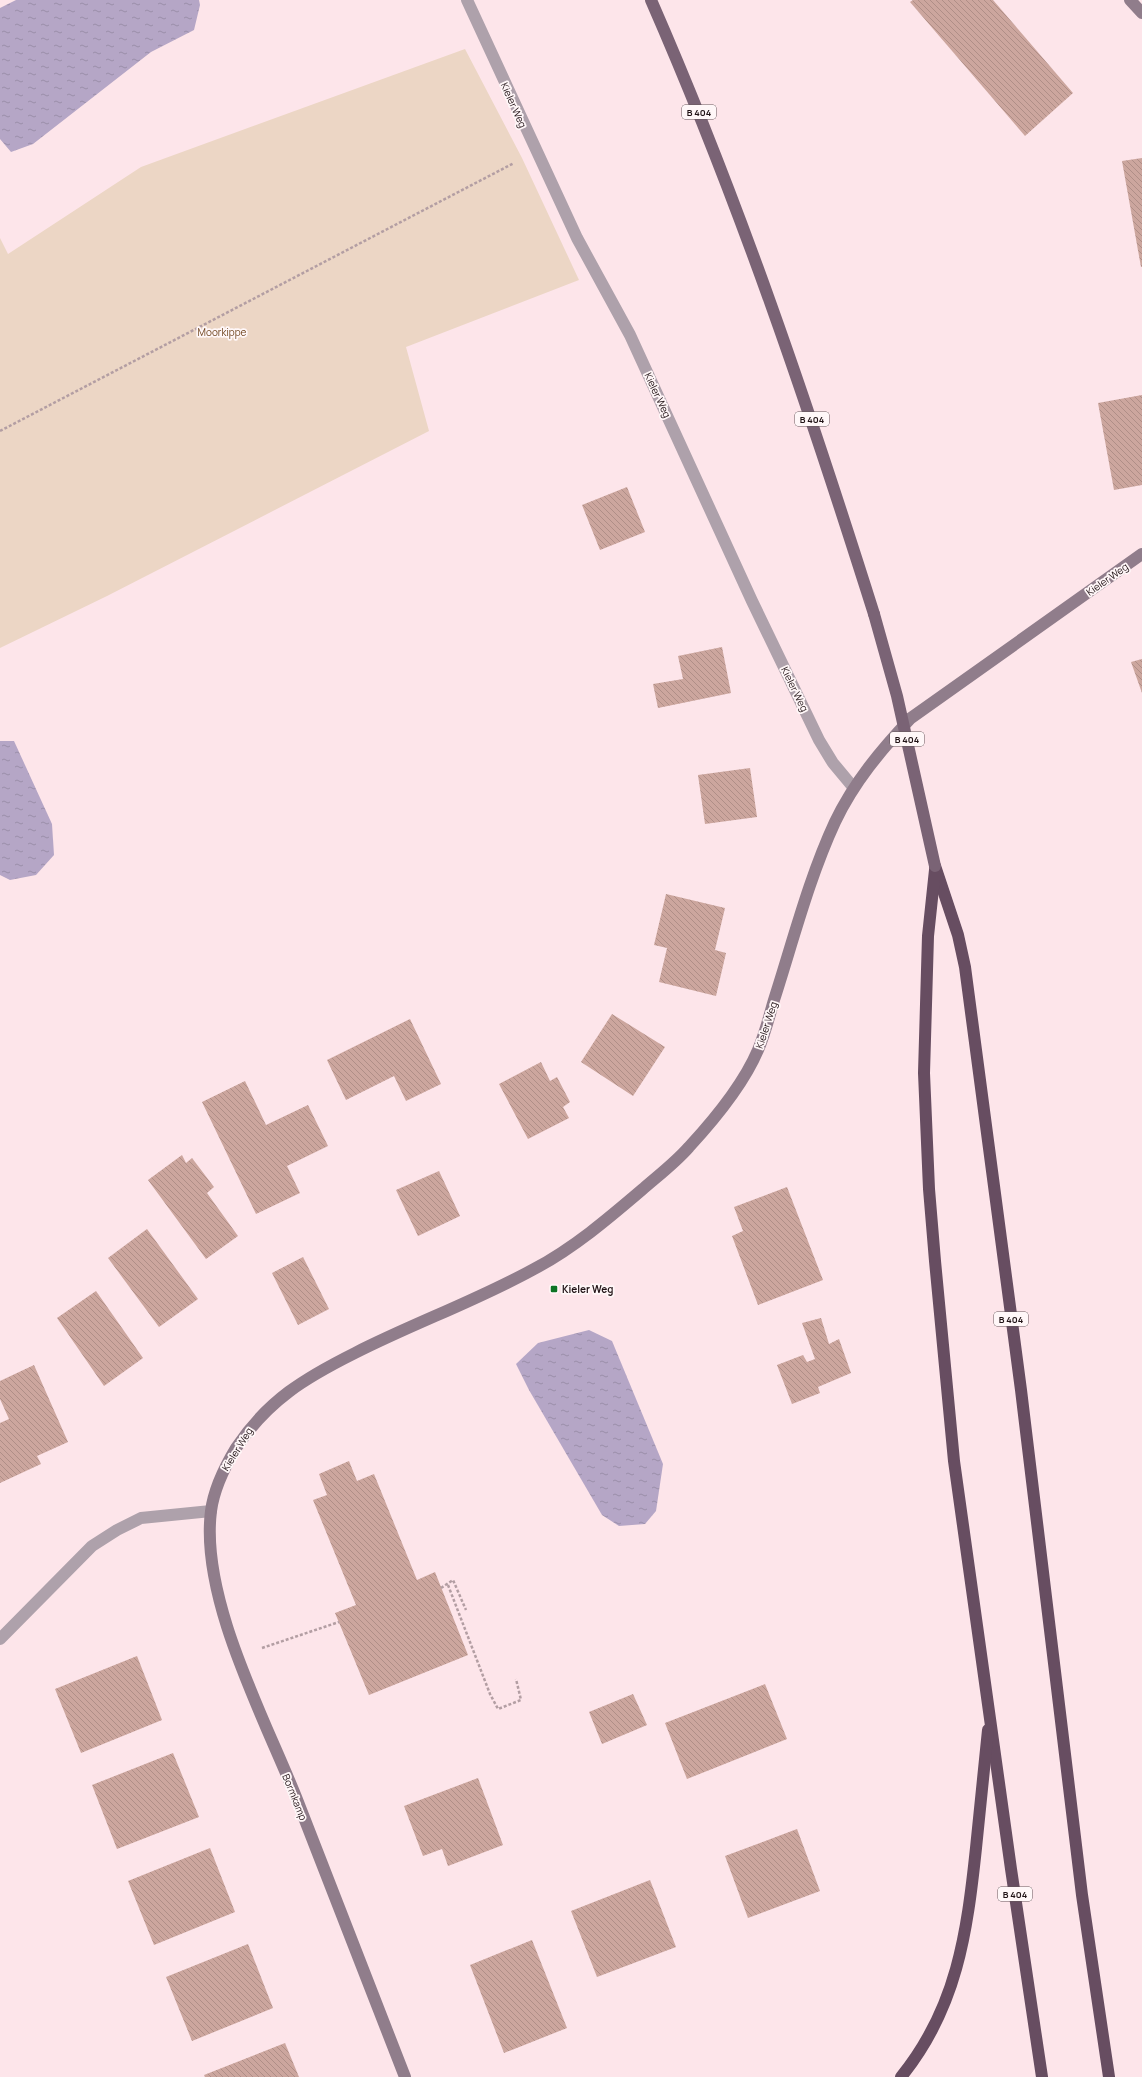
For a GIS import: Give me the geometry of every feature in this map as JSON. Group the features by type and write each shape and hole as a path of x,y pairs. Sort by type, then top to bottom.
{"highway":[{"name":"B 404","path":"935,866 928,936 924,1073 929,1189 954,1461 1042,2077"},
{"name":"B 404","path":"935,866 958,935 965,966 1021,1390 1082,1895 1109,2077"},
{"path":"901,2077 938,2020 953,1983 964,1945 990,1711"}],"main road":[{"name":"B 404","path":"651,0 682,69 744,226 810,414 874,614 897,696 935,866"}],"street":[{"name":"Kieler Weg","path":"466,0 535,151 577,238 630,335 752,601 819,740 833,763 853,787"},
{"path":"1130,0 1142,13"},
{"name":"Kieler Weg","path":"211,1511 223,1469 250,1428 275,1400 318,1372 381,1340 496,1289 538,1267 566,1249 619,1209 684,1153 707,1127 736,1087 758,1052 820,860 835,823 853,787 879,752 911,718 1142,554"},
{"path":"0,1639 92,1546 117,1530 141,1518 211,1511"},
{"name":"Bormkamp","path":"211,1511 212,1563 223,1612 237,1656 296,1797 406,2077"}],"path":[{"path":"0,431 535,151"},
{"path":"441,1588 453,1580 466,1610"},
{"path":"448,1584 490,1694 498,1709 521,1700 516,1679"},
{"path":"237,1656 339,1622"}],"green space":[{"name":"Moorkippe","path":"465,49 522,158 579,280 406,347 429,431 107,596 0,648 0,238 8,254 141,167"}],"water":[{"path":"16,0 199,0 200,5 194,30 151,52 33,144 11,152 0,139 0,8"},
{"path":"0,741 14,741 52,824 54,855 36,875 10,880 0,875"},
{"path":"589,1330 612,1341 663,1464 656,1511 645,1524 619,1526 602,1515 529,1390 516,1364 538,1343"}],"building":[{"path":"913,0 993,0 1073,93 1025,136 910,2"},
{"path":"1142,158 1142,267 1141,267 1122,161"},
{"path":"1142,395 1142,485 1114,490 1098,403"},
{"path":"627,487 645,532 600,550 582,505"},
{"path":"722,647 731,693 658,708 653,684 683,679 678,656"},
{"path":"1142,659 1142,693 1131,662"},
{"path":"750,768 757,817 705,824 698,775"},
{"path":"666,894 725,908 715,950 726,953 716,996 659,982 667,948 654,945"},
{"path":"612,1014 665,1047 633,1096 581,1062"},
{"path":"410,1019 441,1084 406,1101 394,1076 346,1100 327,1060"},
{"path":"541,1062 550,1081 557,1077 570,1102 563,1107 569,1118 528,1139 499,1084"},
{"path":"245,1081 266,1125 308,1105 328,1146 287,1166 300,1193 256,1214 202,1102"},
{"path":"182,1155 186,1163 192,1158 214,1187 207,1193 238,1236 206,1259 148,1180"},
{"path":"439,1171 460,1216 418,1236 396,1190"},
{"path":"787,1187 823,1280 758,1305 732,1236 743,1231 734,1207"},
{"path":"147,1229 198,1299 159,1327 108,1258"},
{"path":"303,1257 329,1309 298,1325 272,1273"},
{"path":"96,1291 143,1358 104,1386 57,1318"},
{"path":"821,1318 829,1344 839,1339 851,1373 818,1387 820,1393 792,1404 777,1365 803,1355 807,1362 815,1359 802,1323"},
{"path":"34,1365 68,1442 37,1456 41,1464 0,1483 0,1423 9,1419 0,1399 0,1381"},
{"path":"349,1461 357,1481 374,1474 417,1580 435,1572 468,1655 369,1695 335,1613 356,1605 313,1500 327,1495 319,1474"},
{"path":"137,1656 162,1720 81,1753 55,1689"},
{"path":"765,1684 787,1739 687,1779 665,1723"},
{"path":"633,1694 647,1725 602,1744 589,1712"},
{"path":"173,1753 199,1817 117,1849 92,1785"},
{"path":"478,1778 503,1845 448,1866 442,1849 423,1856 404,1806"},
{"path":"797,1829 820,1891 748,1918 725,1856"},
{"path":"210,1848 235,1912 154,1945 128,1881"},
{"path":"650,1880 676,1947 597,1977 571,1911"},
{"path":"532,1940 567,2028 504,2053 470,1965"},
{"path":"248,1944 273,2008 192,2041 166,1977"},
{"path":"285,2043 299,2077 205,2077 204,2075"}],"place":[{"name":"Kieler Weg","path":"554,1289"}]}
